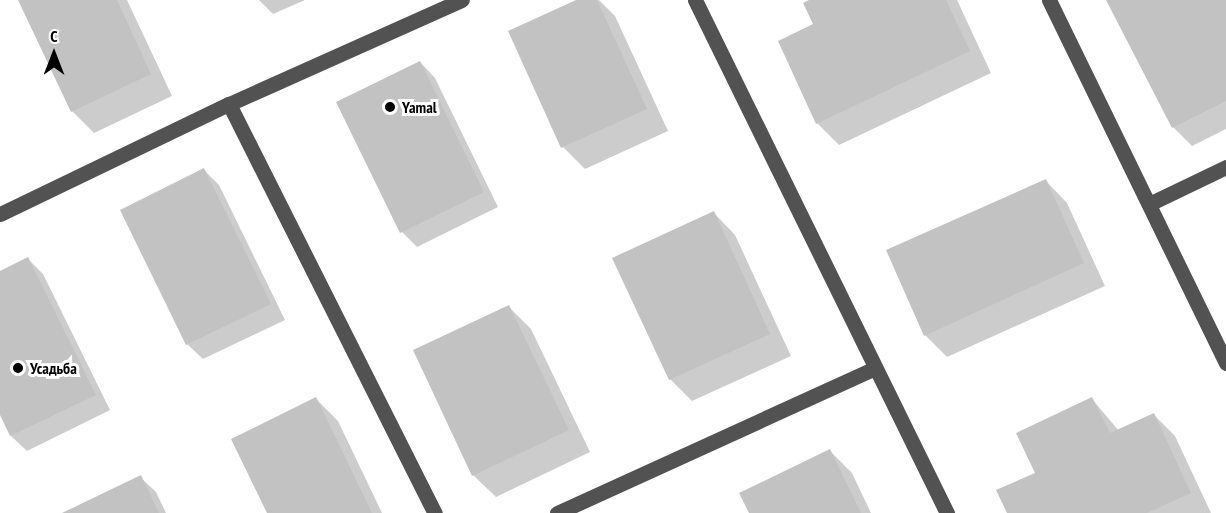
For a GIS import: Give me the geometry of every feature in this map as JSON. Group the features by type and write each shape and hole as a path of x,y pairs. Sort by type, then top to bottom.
{"lane":[{"path":"0,214 229,104 462,0"},
{"path":"695,0 947,513"},
{"path":"1049,0 1226,363"},
{"path":"229,104 435,513"},
{"path":"1149,204 1226,167"},
{"path":"557,513 875,368"}],"building":[{"path":"18,0 117,0 151,74 71,112"},
{"path":"576,0 597,0 647,109 561,148 508,31"},
{"path":"809,0 946,0 970,51 816,124 778,41 813,24 803,3"},
{"path":"1106,0 1226,0 1226,101 1172,128"},
{"path":"420,61 484,192 400,233 336,102"},
{"path":"204,168 271,304 186,345 120,210"},
{"path":"1046,179 1084,263 924,336 886,250"},
{"path":"714,211 770,334 669,380 612,258"},
{"path":"28,257 96,395 10,436 0,415 0,271"},
{"path":"509,305 569,430 472,476 413,350"},
{"path":"316,397 372,513 267,513 231,439"},
{"path":"1092,397 1110,433 1154,413 1191,493 1147,513 1007,513 996,490 1035,473 1016,433"},
{"path":"830,449 861,513 749,513 739,493"},
{"path":"141,475 159,513 62,513"}],"place":[{"name":"Yamal","path":"390,107"},
{"name":"Усадьба","path":"18,368"}]}
